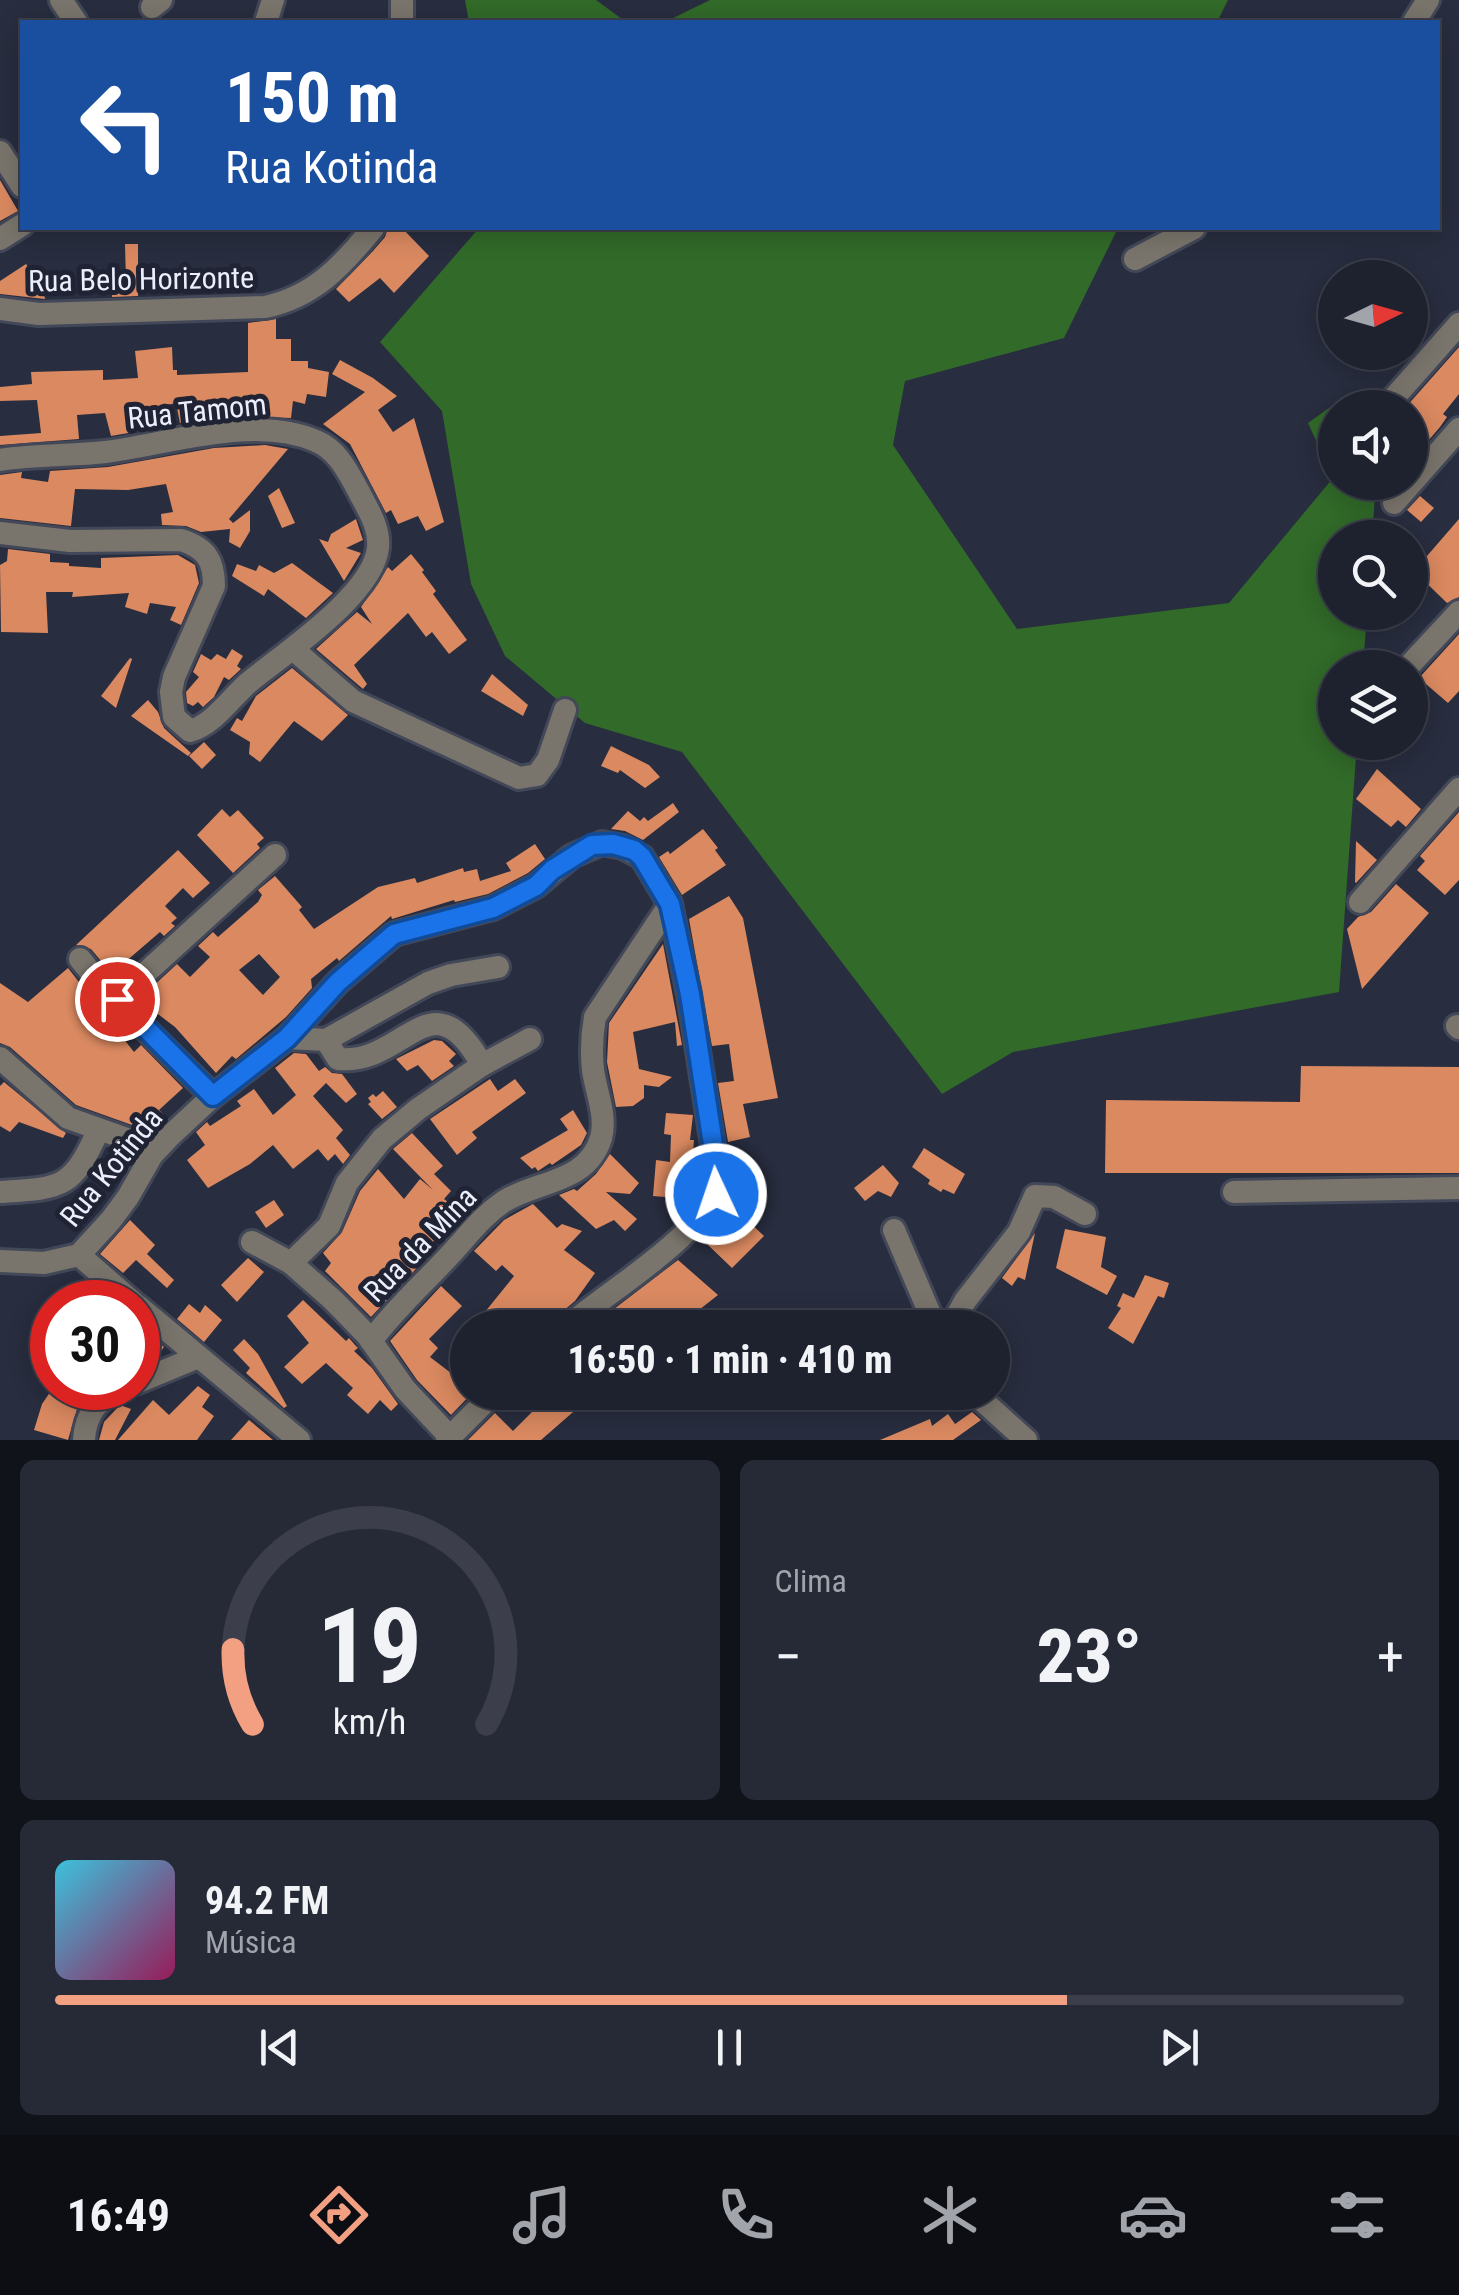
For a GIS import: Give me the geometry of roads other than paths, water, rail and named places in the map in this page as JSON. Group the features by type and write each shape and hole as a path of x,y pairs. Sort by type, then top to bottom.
{"street":[{"path":"0,152 20,183"},
{"name":"Rua Belo Horizonte","path":"0,309 39,314 265,307 292,302 329,276 371,230"},
{"path":"1134,258 1190,230"},
{"path":"1401,390 1459,324"},
{"path":"1394,503 1459,429"},
{"name":"Rua Tamom","path":"0,460 100,452 227,432 287,432 332,449 376,524 378,546 375,562 364,580 310,637 249,683 210,720 190,730 174,717 171,692 174,676 214,586 214,570 208,555 197,545 182,540 70,540 0,533"},
{"path":"1423,650 1459,612"},
{"path":"293,650 346,696 519,778 537,775 548,760 564,710"},
{"path":"1360,902 1459,789"},
{"name":"Rua Kotinda","path":"0,1261 44,1263 79,1255 128,1197 152,1154 213,1096 287,1038 338,982 394,934 493,908 536,886 552,870 592,845 613,844 634,850 651,869 670,904 690,994 718,1177 716,1194 682,1235 588,1310"},
{"path":"117,999 274,855"},
{"name":"Rua da Mina","path":"448,1438 405,1389 371,1341 393,1312 482,1218 522,1192 570,1175 595,1152 604,1121 593,1069 596,1017 670,904"},
{"path":"80,958 213,1096"},
{"path":"287,1038 326,1040 428,983 498,967"},
{"path":"326,1040 338,1058 348,1060 373,1054 434,1023 448,1024 470,1043 482,1065"},
{"path":"291,1263 329,1226 348,1183 382,1140 482,1065 530,1039"},
{"path":"0,1058 58,1110 152,1154"},
{"path":"0,1192 59,1184 74,1176 98,1131"},
{"path":"1234,1192 1459,1188"},
{"path":"960,1310 1019,1232 1035,1196 1054,1197 1085,1214"},
{"path":"894,1230 928,1310"},
{"path":"252,1242 291,1263 334,1300 371,1341"},
{"path":"79,1255 108,1280"},
{"path":"160,1325 298,1440"},
{"path":"160,1373 198,1357"},
{"path":"84,1440 93,1410"},
{"path":"448,1438 476,1410"},
{"path":"993,1410 1026,1440"}]}
